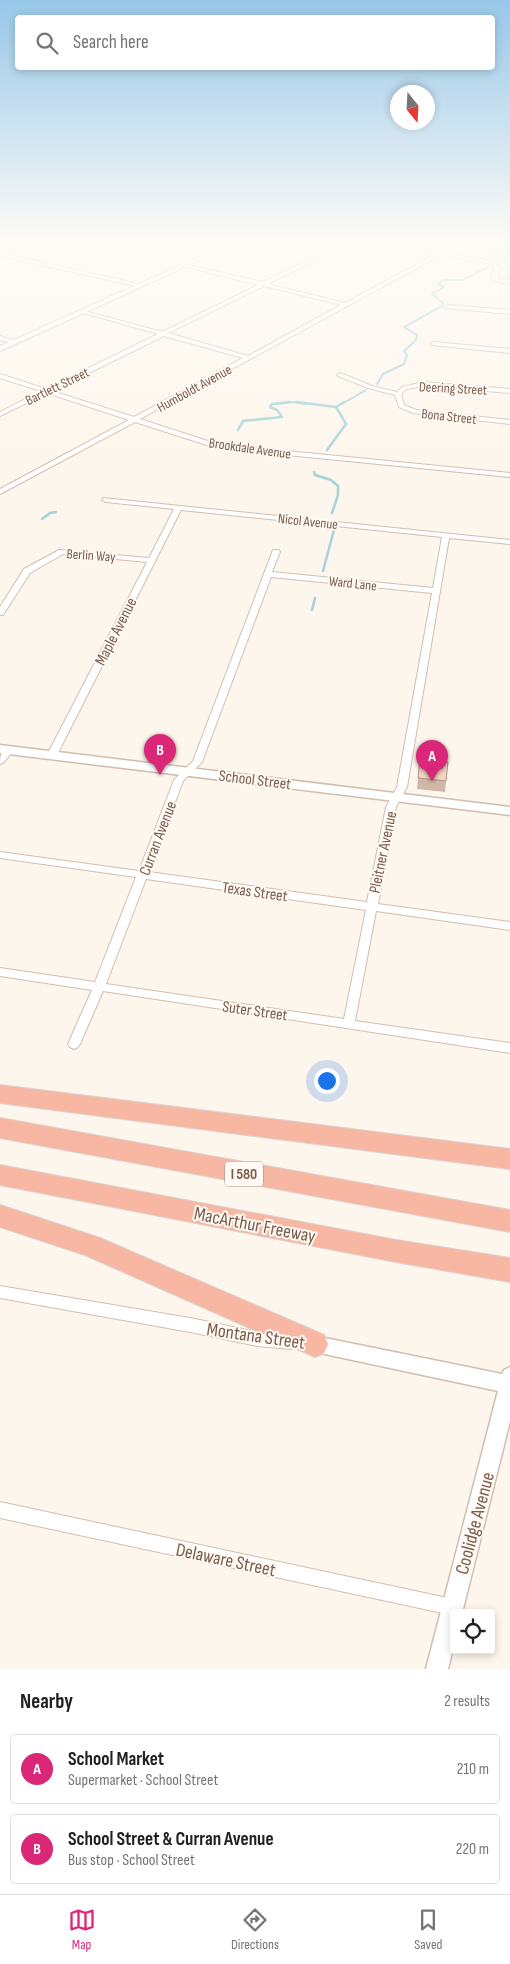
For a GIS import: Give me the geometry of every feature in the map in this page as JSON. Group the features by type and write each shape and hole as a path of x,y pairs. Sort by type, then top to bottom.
{"highway":[{"path":"0,1094 510,1159"},
{"name":"I 580","path":"0,1128 499,1220"},
{"name":"MacArthur Freeway","path":"0,1175 510,1270"},
{"path":"0,1216 91,1246 315,1344"}],"main road":[{"path":"0,349 71,317"}],"street":[{"path":"104,317 250,358"},
{"name":"Bartlett Street","path":"0,414 197,317"},
{"name":"Humboldt Avenue","path":"0,492 325,317"},
{"path":"0,338 15,342"},
{"path":"433,344 510,351"},
{"path":"340,375 370,387 398,394"},
{"name":"Brookdale Avenue","path":"0,376 216,446 510,475"},
{"name":"Deering Street","path":"398,394 404,388 424,384 510,391"},
{"name":"Bona Street","path":"398,394 401,406 415,412 510,422"},
{"name":"Nicol Avenue","path":"106,500 510,542"},
{"name":"Maple Avenue","path":"52,755 178,508"},
{"name":"Pleitner Avenue","path":"349,1024 391,807 402,787 446,535"},
{"name":"Berlin Way","path":"0,613 27,571 58,553 66,552 150,560"},
{"name":"Curran Avenue","path":"74,1044 99,987 179,780 197,762 276,552"},
{"name":"Ward Lane","path":"268,574 437,591"},
{"path":"0,761 5,749"},
{"name":"School Street","path":"5,749 510,811"},
{"name":"Texas Street","path":"0,855 510,926"},
{"name":"Suter Street","path":"0,972 510,1048"},
{"name":"Montana Street","path":"0,1292 190,1325 257,1339 315,1344 510,1383"},
{"name":"Coolidge Avenue","path":"436,1669 510,1383"},
{"name":"Delaware Street","path":"0,1510 452,1607"}],"building":[{"path":"420,759 448,762 446,781 418,778"}],"waterway":[{"path":"377,384 383,374 404,364 407,355 404,351 416,340 417,335 404,327 422,317"},
{"path":"342,404 366,390"},
{"path":"238,430 243,421 282,417 277,410 270,407 272,404 290,402"},
{"path":"277,404 293,402 306,404"},
{"path":"296,402 336,407"},
{"path":"336,407 344,402"},
{"path":"327,450 346,424 336,407"},
{"path":"314,472 315,475 331,480 338,486 338,495 332,513"},
{"path":"42,519 50,513 56,512"},
{"path":"323,571 334,530"},
{"path":"312,610 315,598"}],"place":[{"name":"School Street & Curran Avenue","path":"160,775"},
{"name":"School Market","path":"432,781"}]}
